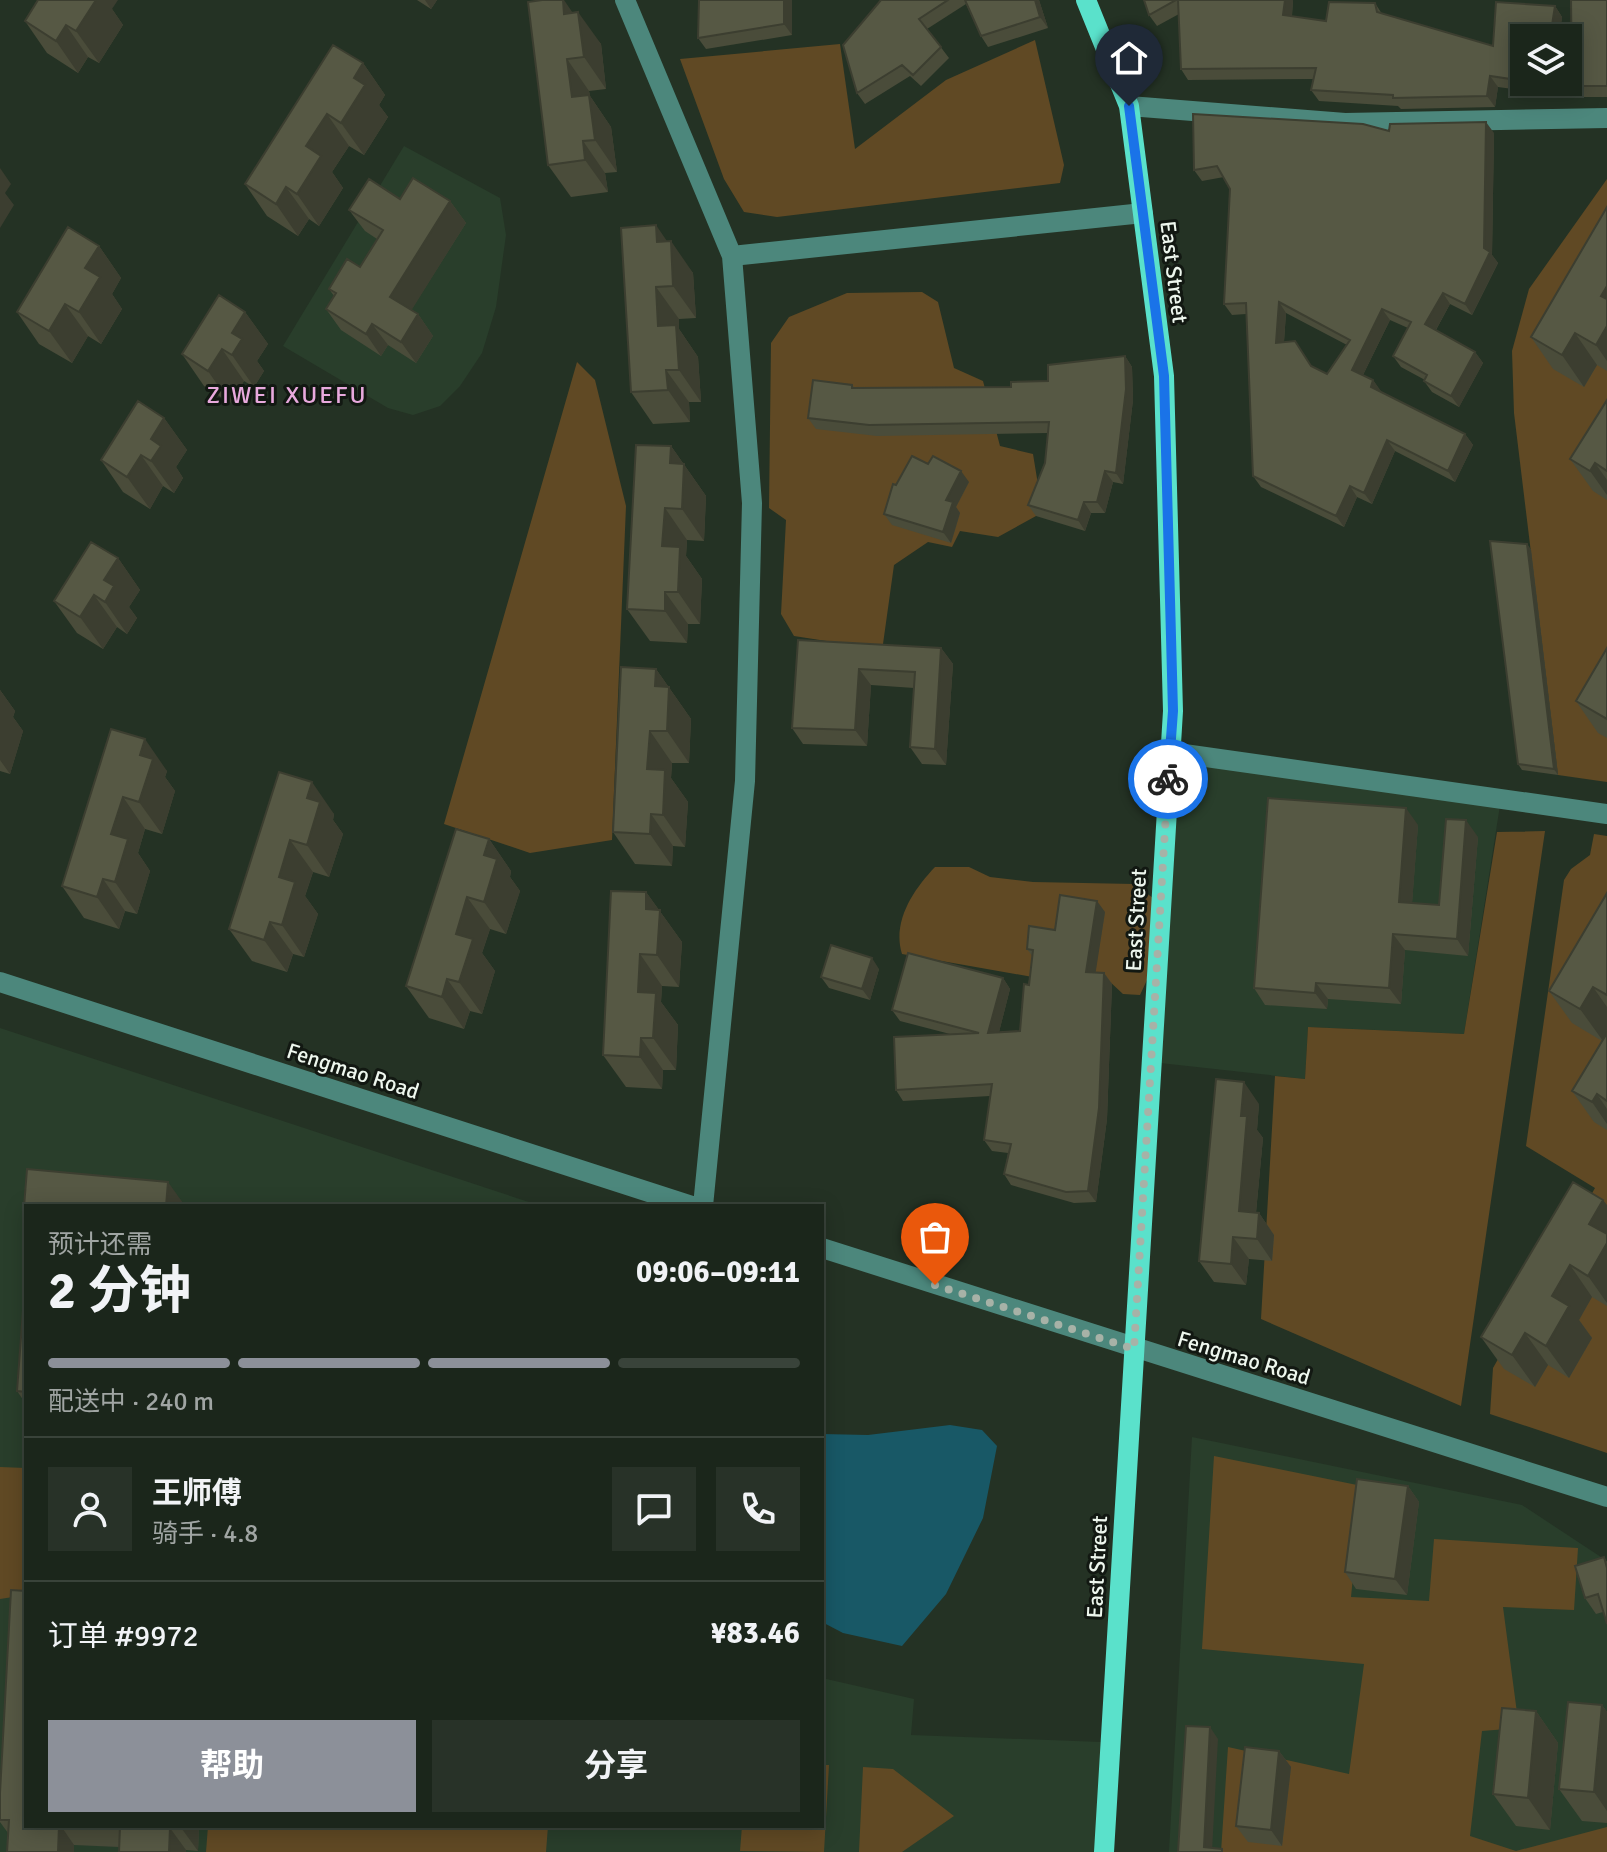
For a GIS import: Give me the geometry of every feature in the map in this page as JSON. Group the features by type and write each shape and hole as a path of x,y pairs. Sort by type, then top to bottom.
{"main road":[{"name":"East Street","path":"1086,0 1129,106 1164,376 1173,711 1104,1852"}],"street":[{"path":"625,0 732,256 752,503 745,781 703,1204"},
{"path":"1129,106 1345,123 1607,118"},
{"path":"732,256 1143,213"},
{"path":"1170,752 1607,814"},
{"name":"Fengmao Road","path":"0,982 686,1204"},
{"name":"Fengmao Road","path":"824,1249 1607,1497"}],"shaded area":[{"path":"1035,40 1064,165 1060,183 777,217 744,212 724,179 680,59 840,44 855,149 946,80"},
{"path":"404,146 500,198 506,235 496,307 482,353 460,386 440,406 413,415 388,408 283,346"},
{"path":"1607,179 1607,782 1558,775 1514,413 1512,351 1529,289"},
{"path":"922,292 938,302 954,368 983,381 1000,446 1033,454 1041,503 1036,516 998,537 960,531 952,547 928,542 894,565 883,644 878,649 794,636 781,614 786,520 769,508 771,343 789,317 847,293"},
{"path":"577,362 595,380 626,506 612,840 530,853 444,824"},
{"path":"1170,752 1501,799 1464,1034 1308,1027 1305,1079 1151,1062"},
{"path":"1545,831 1461,1406 1261,1319 1275,1076 1305,1079 1308,1027 1464,1034 1497,832"},
{"path":"1594,834 1607,836 1607,1453 1490,1414 1493,1368 1595,1188 1526,1146 1564,880 1571,869 1590,855"},
{"path":"935,867 969,867 990,877 1033,882 1134,884 1153,898 1147,980 1140,995 1123,994 1108,980 1038,978 902,954 900,930 906,907"},
{"path":"0,1028 535,1204 24,1204 24,1828 824,1828 824,1678 914,1699 911,1735 1101,1742 1095,1852 0,1852"},
{"path":"1192,1437 1522,1505 1607,1561 1607,1852 1169,1852"},
{"path":"1214,1456 1362,1486 1351,1597 1429,1601 1434,1539 1578,1548 1574,1610 1503,1607 1519,1728 1482,1731 1470,1836 1516,1851 1607,1827 1607,1852 1221,1852 1228,1747 1349,1774 1364,1664 1202,1649"},
{"path":"0,1467 24,1468 24,1595 0,1599"},
{"path":"824,1765 829,1765 824,1852 740,1851 742,1828 824,1828"},
{"path":"863,1767 893,1769 954,1816 902,1852 859,1852"},
{"path":"208,1828 548,1828 546,1852 206,1852"}],"water":[{"path":"950,1425 982,1430 997,1446 983,1518 946,1594 902,1646 843,1633 824,1623 824,1434 868,1435"}],"building":[{"path":"38,0 96,0 76,31 66,25 56,41 25,21"},
{"path":"563,0 564,14 578,12 584,57 567,59 572,97 589,95 595,140 583,141 585,160 548,165 528,2"},
{"path":"699,0 784,0 784,24 698,38"},
{"path":"881,0 948,0 919,19 941,47 913,75 902,65 857,93 843,45"},
{"path":"965,0 1035,0 1040,17 981,36"},
{"path":"1144,0 1176,0 1149,15"},
{"path":"1178,0 1285,0 1283,15 1326,21 1329,2 1375,3 1377,12 1493,46 1496,2 1555,6 1552,24 1510,24 1510,79 1490,76 1487,96 1393,98 1393,95 1311,90 1316,68 1181,69"},
{"path":"1571,0 1607,0 1607,86 1582,86 1582,24 1571,24"},
{"path":"333,45 363,63 354,78 365,85 341,123 327,114 306,146 321,156 297,194 286,187 276,204 245,184"},
{"path":"1193,114 1363,124 1389,131 1390,124 1486,122 1484,248 1490,252 1465,304 1443,293 1425,324 1475,352 1451,396 1424,381 1427,375 1393,356 1411,322 1382,309 1352,370 1373,380 1371,387 1465,434 1448,471 1387,440 1364,493 1350,486 1336,516 1253,476 1246,303 1224,304 1230,189 1217,166 1194,170","holes":["1279,302 1350,340 1327,374 1311,366 1295,341 1276,343"]},
{"path":"413,178 450,201 390,297 418,314 401,342 372,324 366,334 326,309 336,293 329,289 347,259 360,267 383,230 349,210 369,179 400,199"},
{"path":"1607,207 1607,286 1601,296 1607,299 1607,326 1596,345 1575,333 1562,355 1531,337"},
{"path":"656,225 657,242 671,241 673,286 656,287 658,326 676,325 679,370 666,370 668,390 631,392 621,228"},
{"path":"68,227 99,246 85,268 100,277 79,312 65,304 49,331 17,312"},
{"path":"219,295 245,312 232,333 242,339 232,355 222,349 208,371 182,354"},
{"path":"1125,356 1126,389 1116,473 1105,471 1097,502 1084,502 1078,520 1028,505 1045,463 1049,422 869,425 808,418 813,380 852,385 852,388 1011,387 1011,382 1048,381 1048,365"},
{"path":"1607,400 1607,471 1595,463 1590,471 1570,459"},
{"path":"138,401 164,418 151,439 161,446 151,461 141,455 127,477 101,460"},
{"path":"636,445 671,446 670,463 684,464 682,509 665,508 662,546 680,547 678,592 665,592 665,611 627,609"},
{"path":"912,456 928,464 933,456 961,471 946,500 953,502 943,532 884,514 893,484 896,485"},
{"path":"1490,541 1527,544 1554,769 1518,764"},
{"path":"91,542 118,558 104,580 114,586 105,602 94,595 80,617 54,601"},
{"path":"798,640 941,648 935,749 910,747 915,672 859,669 855,730 792,728"},
{"path":"1607,648 1607,719 1576,701"},
{"path":"621,667 656,669 655,686 669,687 667,731 650,731 647,769 665,770 663,815 651,814 650,834 613,832"},
{"path":"111,729 145,739 140,755 153,759 139,802 123,797 111,834 128,839 115,882 103,879 97,897 62,886"},
{"path":"279,772 312,782 307,798 320,802 307,845 290,840 279,877 295,882 282,925 270,922 264,940 229,929"},
{"path":"1268,798 1406,808 1399,902 1439,905 1446,819 1466,820 1457,939 1393,934 1389,988 1316,983 1315,993 1254,988"},
{"path":"456,829 489,839 484,855 497,859 484,902 467,897 456,934 473,939 459,982 447,979 442,997 406,986"},
{"path":"611,891 646,892 646,909 660,910 657,955 640,954 638,992 656,993 653,1038 641,1038 640,1057 603,1055"},
{"path":"1607,893 1607,995 1593,987 1580,1009 1549,991"},
{"path":"1060,895 1097,901 1086,972 1104,973 1099,1108 1088,1191 1066,1192 1004,1174 1011,1144 984,1140 992,1084 896,1090 894,1037 979,1033 892,1010 908,953 1003,978 988,1033 1020,1031 1024,984 1029,985 1033,950 1027,949 1029,926 1055,930"},
{"path":"831,945 872,958 862,989 821,977"},
{"path":"1607,1033 1607,1101 1597,1094 1592,1102 1572,1091"},
{"path":"1216,1079 1244,1082 1241,1116 1247,1116 1239,1211 1259,1213 1257,1239 1233,1237 1231,1264 1199,1261"},
{"path":"27,1169 168,1182 166,1204 24,1204"},
{"path":"1573,1182 1603,1200 1589,1224 1607,1234 1607,1243 1588,1276 1570,1265 1552,1296 1569,1306 1546,1346 1525,1333 1512,1355 1481,1337"},
{"path":"24,1297 24,1392 17,1391"},
{"path":"1357,1479 1408,1486 1395,1579 1345,1572"},
{"path":"1604,1557 1607,1568 1607,1624 1598,1594 1585,1598 1575,1566"},
{"path":"11,1590 24,1591 24,1828 59,1828 58,1852 7,1852 9,1820 0,1820"},
{"path":"1568,1702 1602,1705 1594,1792 1559,1789"},
{"path":"1502,1708 1536,1711 1528,1798 1493,1794"},
{"path":"1186,1726 1210,1727 1204,1847 1222,1849 1222,1852 1178,1852"},
{"path":"1245,1747 1279,1751 1271,1830 1236,1826"},
{"path":"120,1828 170,1828 169,1852 119,1852"}],"way so far":[{"path":"935,1285 1134,1349 1168,779"}],"district":[{"name":"ZIWEI XUEFU","path":"287,395"}],"route":[{"path":"1129,106 1164,376 1173,711 1168,779"}]}
